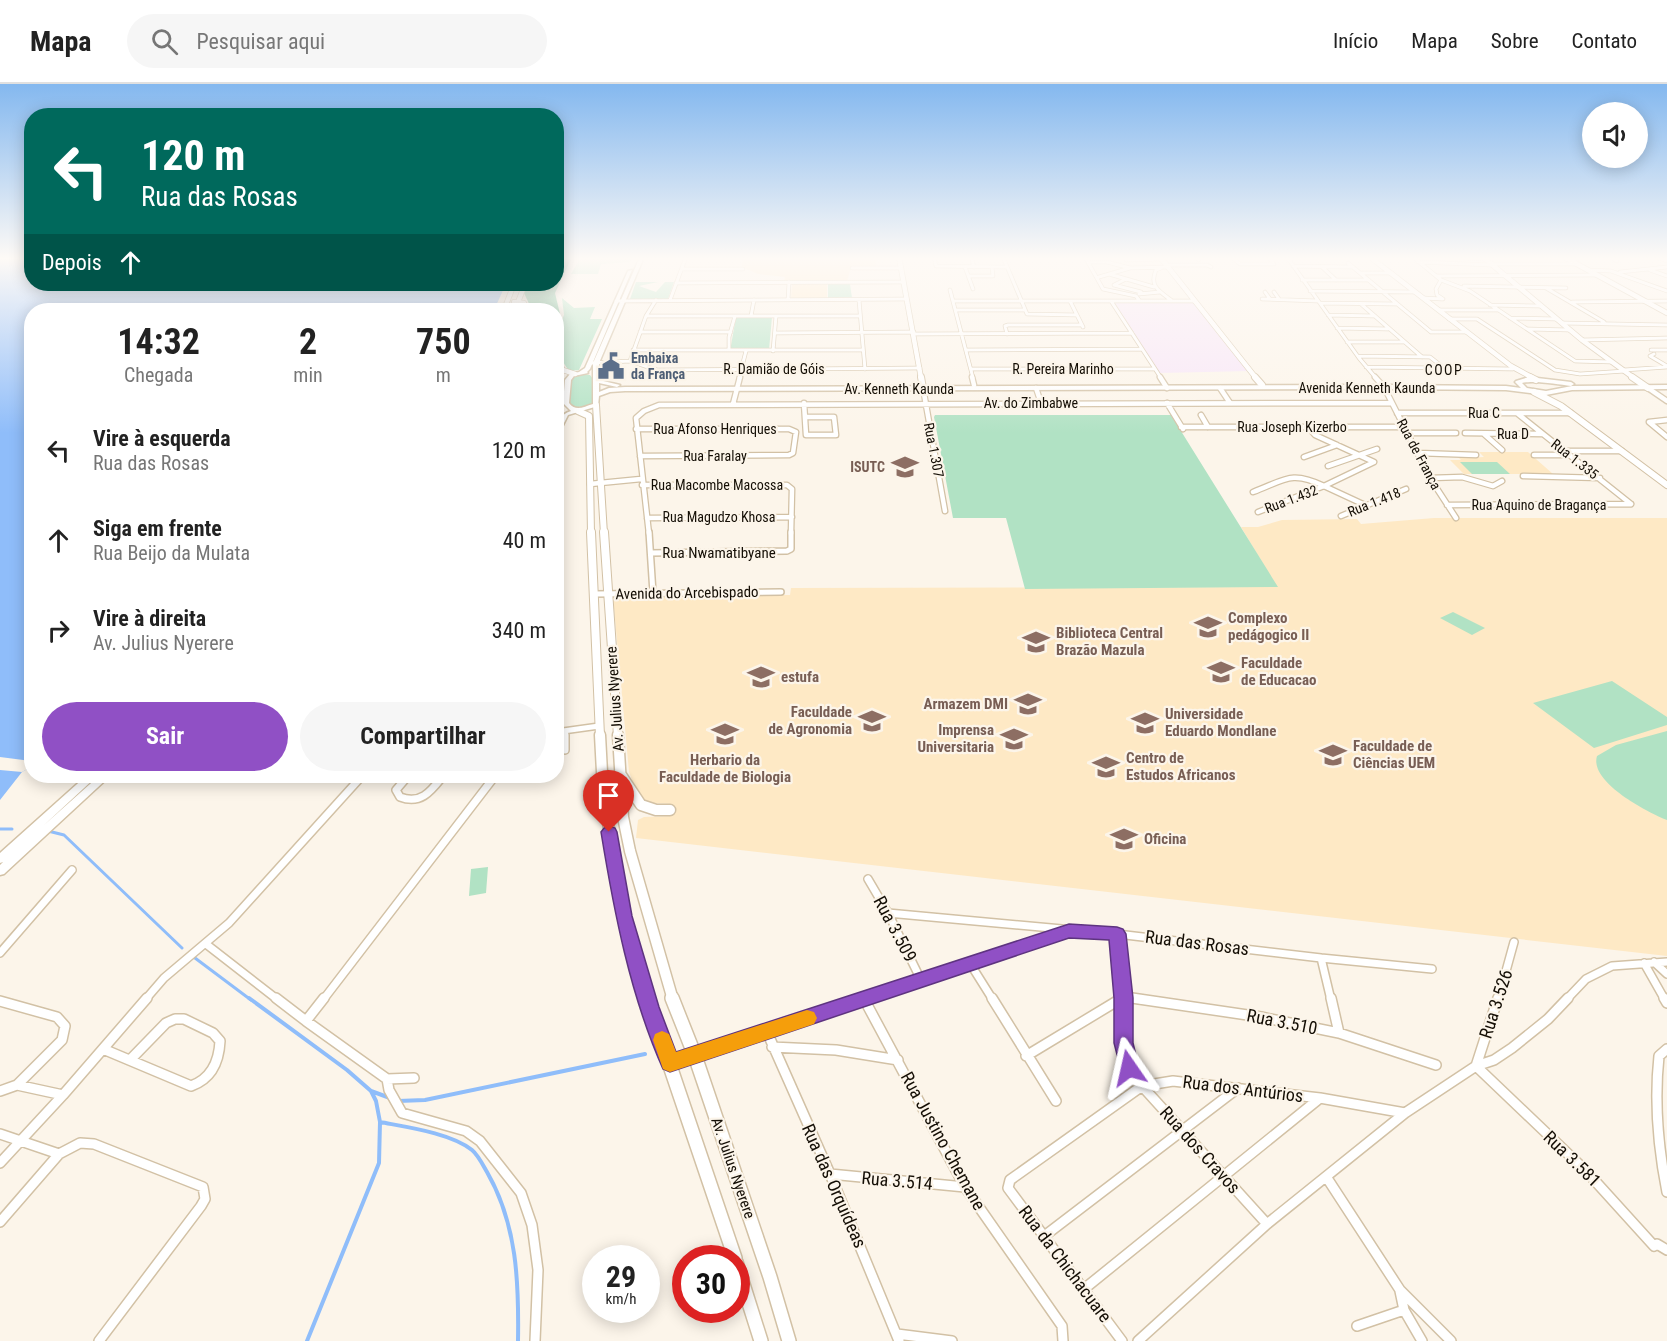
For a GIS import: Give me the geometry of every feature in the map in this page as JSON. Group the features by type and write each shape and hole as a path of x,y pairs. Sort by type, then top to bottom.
{"main road":[{"name":"Av. Julius Nyerere","path":"578,374 586,370 610,316"},
{"name":"Av. Julius Nyerere","path":"616,316 596,363 595,378 623,818 630,851 673,1000 695,1056 770,1277 789,1341"},
{"path":"910,316 923,387"},
{"path":"1207,316 1262,385"},
{"path":"1445,316 1513,368 1556,387 1554,392 1561,406"},
{"path":"1553,316 1645,386 1667,386"},
{"path":"608,320 614,320"},
{"path":"598,341 605,341"},
{"path":"1513,368 1520,386 1570,412 1667,485"},
{"path":"564,370 595,378"},
{"path":"564,406 568,381 570,377 578,374"},
{"path":"564,376 568,381"},
{"name":"Av. Kenneth Kaunda","path":"595,378 620,385 737,387"},
{"name":"Avenida Kenneth Kaunda","path":"1202,386 1220,388 1500,384 1538,380 1570,384 1645,386"},
{"name":"Av. Kenneth Kaunda","path":"923,387 934,385 1202,386"},
{"name":"Av. Kenneth Kaunda","path":"596,395 615,389 737,387 1165,386"},
{"name":"Avenida Kenneth Kaunda","path":"1202,386 1506,388 1554,392 1572,388 1645,386"},
{"path":"566,403 569,408 578,411"},
{"path":"564,416 596,405"},
{"name":"Av. Julius Nyerere","path":"578,411 589,416 588,444 603,791 623,916 650,1007 731,1245"},
{"path":"620,775 639,806 646,809 670,810"},
{"path":"0,859 84,783"},
{"path":"0,871 97,783"},
{"name":"Av. Julius Nyerere","path":"750,1305 761,1341"}],"street":[{"path":"588,363 630,361 646,316 860,316 865,369"},
{"path":"729,350 735,316"},
{"path":"773,351 776,316"},
{"path":"958,316 974,385"},
{"path":"1077,316 1086,334"},
{"path":"1121,316 1165,386"},
{"name":"Rua de França","path":"1328,316 1382,386 1430,478 1456,518"},
{"path":"1359,316 1375,316 1422,357"},
{"path":"1411,316 1431,332 1467,332"},
{"path":"1506,316 1578,362 1612,362"},
{"path":"1593,316 1606,324"},
{"path":"1449,319 1477,318 1555,370 1580,374 1667,366"},
{"path":"1510,318 1557,319"},
{"path":"1562,323 1666,325"},
{"path":"1007,333 1005,326 1008,325 1082,325"},
{"path":"1337,328 1389,329"},
{"path":"1527,329 1570,330"},
{"path":"640,332 731,332"},
{"path":"775,333 1132,333"},
{"path":"1582,340 1667,338"},
{"path":"1347,342 1405,342"},
{"path":"966,350 1142,349"},
{"path":"633,350 862,350"},
{"path":"1667,350 1652,352 1650,356 1667,366"},
{"path":"733,404 746,351"},
{"path":"1358,356 1422,357 1435,359 1445,368"},
{"path":"1397,357 1408,368"},
{"name":"R. Damião de Góis","path":"630,361 657,370 920,368"},
{"path":"1366,367 1513,368"},
{"name":"R. Pereira Marinho","path":"972,369 1155,369"},
{"path":"1645,386 1667,401"},
{"name":"Rua 1.307","path":"923,387 924,403 945,511"},
{"path":"1036,388 1041,403"},
{"path":"1220,388 1230,403"},
{"name":"Rua Joseph Kizerbo","path":"1167,403 1182,428 1403,427"},
{"name":"Av. do Zimbabwe","path":"636,429 637,416 650,408 667,404 1391,403"},
{"path":"804,404 807,436 836,435 834,417 806,417"},
{"name":"Rua C","path":"1397,413 1570,412"},
{"name":"Rua 1.335","path":"1518,414 1632,504"},
{"path":"1201,415 1208,427"},
{"path":"1667,420 1649,422 1667,437"},
{"path":"1308,426 1315,435 1359,455"},
{"path":"636,429 651,553 652,593"},
{"name":"Rua Afonso Henriques","path":"636,429 794,430 791,455"},
{"path":"1406,433 1456,433"},
{"name":"Rua D","path":"1465,434 1543,434"},
{"name":"Rua D","path":"1484,434 1502,450"},
{"path":"1304,457 1337,445"},
{"path":"1328,466 1377,449"},
{"path":"1534,455 1622,451"},
{"path":"1418,453 1476,455"},
{"name":"Rua Faralay","path":"640,456 791,455"},
{"name":"Rua 1.432","path":"1258,512 1374,464 1359,455"},
{"path":"1253,492 1298,476 1365,505"},
{"path":"1523,476 1601,478"},
{"path":"1430,478 1462,477 1493,486 1502,481"},
{"path":"590,484 641,479"},
{"name":"Rua Macombe Macossa","path":"642,485 787,485 792,487 792,517"},
{"name":"Rua 1.418","path":"1341,516 1406,489"},
{"name":"Rua Aquino de Bragança","path":"1447,506 1632,504"},
{"name":"Rua Magudzo Khosa","path":"647,518 792,517"},
{"name":"Rua Nwamatibyane","path":"651,553 787,552 791,549 792,517"},
{"name":"Avenida do Arcebispado","path":"594,594 781,592"},
{"path":"565,750 565,731 599,726"},
{"path":"0,1164 164,978 206,944 247,904 356,783"},
{"path":"402,783 396,789 397,794 402,798 419,800 425,798 437,783"},
{"path":"306,1022 490,783"},
{"path":"0,953 72,870"},
{"name":"Rua 3.509","path":"868,879 888,913 921,980"},
{"name":"Rua das Rosas","path":"888,913 1117,934 1432,969"},
{"path":"670,1063 1069,931"},
{"name":"Rua dos Cravos","path":"1117,934 1124,998 1123,1043 1129,1068 1142,1086 1267,1224"},
{"name":"Rua 3.526","path":"1476,1066 1510,963 1514,942"},
{"path":"206,944 306,1022 387,1079 414,1078"},
{"path":"1321,958 1339,1033"},
{"path":"1649,962 1667,974"},
{"path":"1649,962 1667,1003"},
{"path":"1138,1341 1267,1224 1405,1113 1476,1066 1494,1060 1548,1019 1586,979 1612,966 1667,962"},
{"path":"971,964 1056,1101"},
{"path":"1026,1056 1124,998"},
{"name":"Rua 3.510","path":"1124,998 1261,1017 1339,1033 1436,1065"},
{"name":"Rua Justino Chemane","path":"864,999 965,1187 1062,1326 1063,1341"},
{"path":"0,1001 57,1017 66,1026 62,1040 57,1047 17,1085 0,1091"},
{"path":"297,1014 311,1011 322,1002"},
{"path":"103,1049 129,1060 191,1086 204,1081 214,1069 220,1041 213,1032 184,1019 175,1019 166,1023 129,1060"},
{"name":"Rua das Orquídeas","path":"767,1032 830,1174 898,1337"},
{"path":"772,1047 836,1050 898,1060"},
{"path":"1667,1049 1659,1056 1657,1100 1660,1160 1667,1192"},
{"name":"Rua 3.581","path":"1476,1066 1586,1171 1654,1246 1657,1244 1667,1250"},
{"path":"387,1079 402,1113 466,1131 480,1141 521,1193 532,1225 538,1270 536,1341"},
{"name":"Rua dos Antúrios","path":"1008,1188 1010,1180 1142,1086 1173,1081 1320,1098 1405,1113"},
{"path":"17,1085 63,1095"},
{"path":"1043,1237 1238,1088"},
{"path":"1084,1289 1320,1098"},
{"path":"0,1134 59,1154"},
{"path":"0,1222 59,1154 80,1143 94,1144 203,1187 205,1192 201,1206 99,1341"},
{"name":"Rua 3.514","path":"830,1174 965,1187"},
{"path":"1327,1178 1400,1290 1451,1341"},
{"name":"Rua da Chichacuare","path":"1008,1188 1122,1341"},
{"path":"1400,1290 1404,1310 1422,1341"},
{"path":"1357,1326 1404,1310"},
{"path":"898,1337 952,1341"}],"shaded area":[{"path":"1123,316 1207,316 1251,371 1159,373"},
{"path":"1479,452 1528,452 1553,474 1464,474 1450,460 1484,457"},
{"name":"Universidade Eduardo Mondlane","path":"1434,518 1667,518 1667,956 636,838 638,820 644,817 670,816 670,804 647,803 638,797 629,772 613,597 790,595 791,588 1277,587 1241,527 1258,527 1282,520 1357,519 1361,524"}],"green space":[{"path":"564,316 591,316 590,319 602,319 579,370 569,371 564,364"},
{"path":"736,317 772,317 769,350 730,351"},
{"path":"579,374 590,375 593,379 593,404 579,409 570,406 570,380"},
{"path":"935,415 1171,415 1278,587 1025,589 1006,518 953,518"},
{"path":"1460,462 1497,462 1510,474 1472,474"},
{"path":"1453,612 1485,628 1472,635 1440,618"},
{"path":"1612,681 1667,717 1667,725 1594,748 1533,703"},
{"path":"1667,731 1667,820 1634,803 1610,786 1597,766 1597,756 1616,745"},
{"path":"488,867 486,893 469,896 471,869"}],"water":[{"path":"0,316 24,316 24,771 0,800"}],"pier":[{"path":"0,757 24,760 22,772 0,770"}],"waterway":[{"path":"0,829 12,829"},
{"path":"48,831 64,835 182,948"},
{"path":"195,958 251,1000"},
{"path":"249,998 347,1070 371,1091"},
{"path":"398,1101 425,1100 645,1054"},
{"path":"371,1091 390,1098"},
{"path":"371,1091 376,1101 380,1122"},
{"path":"307,1341 379,1163 380,1122"},
{"path":"380,1122 452,1139 472,1150 480,1160 497,1192 510,1233 517,1275 518,1341"}],"slow traffic":[{"path":"662,1040 670,1063 807,1018"}],"place":[{"name":"Embaixa da França","path":"611,366"},
{"name":"ISUTC","path":"905,467"},
{"name":"Complexo pedágogico II","path":"1208,627"},
{"name":"Biblioteca Central Brazão Mazula","path":"1036,642"},
{"name":"Faculdade de Educacao","path":"1221,672"},
{"name":"estufa","path":"761,677"},
{"name":"Armazem DMI","path":"1028,704"},
{"name":"Faculdade de Agronomia","path":"872,721"},
{"name":"Universidade Eduardo Mondlane","path":"1145,723"},
{"name":"Herbario da Faculdade de Biologia","path":"725,734"},
{"name":"Imprensa Universitaria","path":"1014,739"},
{"name":"Faculdade de Ciências UEM","path":"1333,755"},
{"name":"Centro de Estudos Africanos","path":"1106,767"},
{"name":"Oficina","path":"1124,839"}],"district":[{"name":"COOP","path":"1444,370"}],"route":[{"path":"609,832 623,916 650,1007 670,1063 1069,931 1117,934 1124,998 1123,1043 1129,1068"}]}
